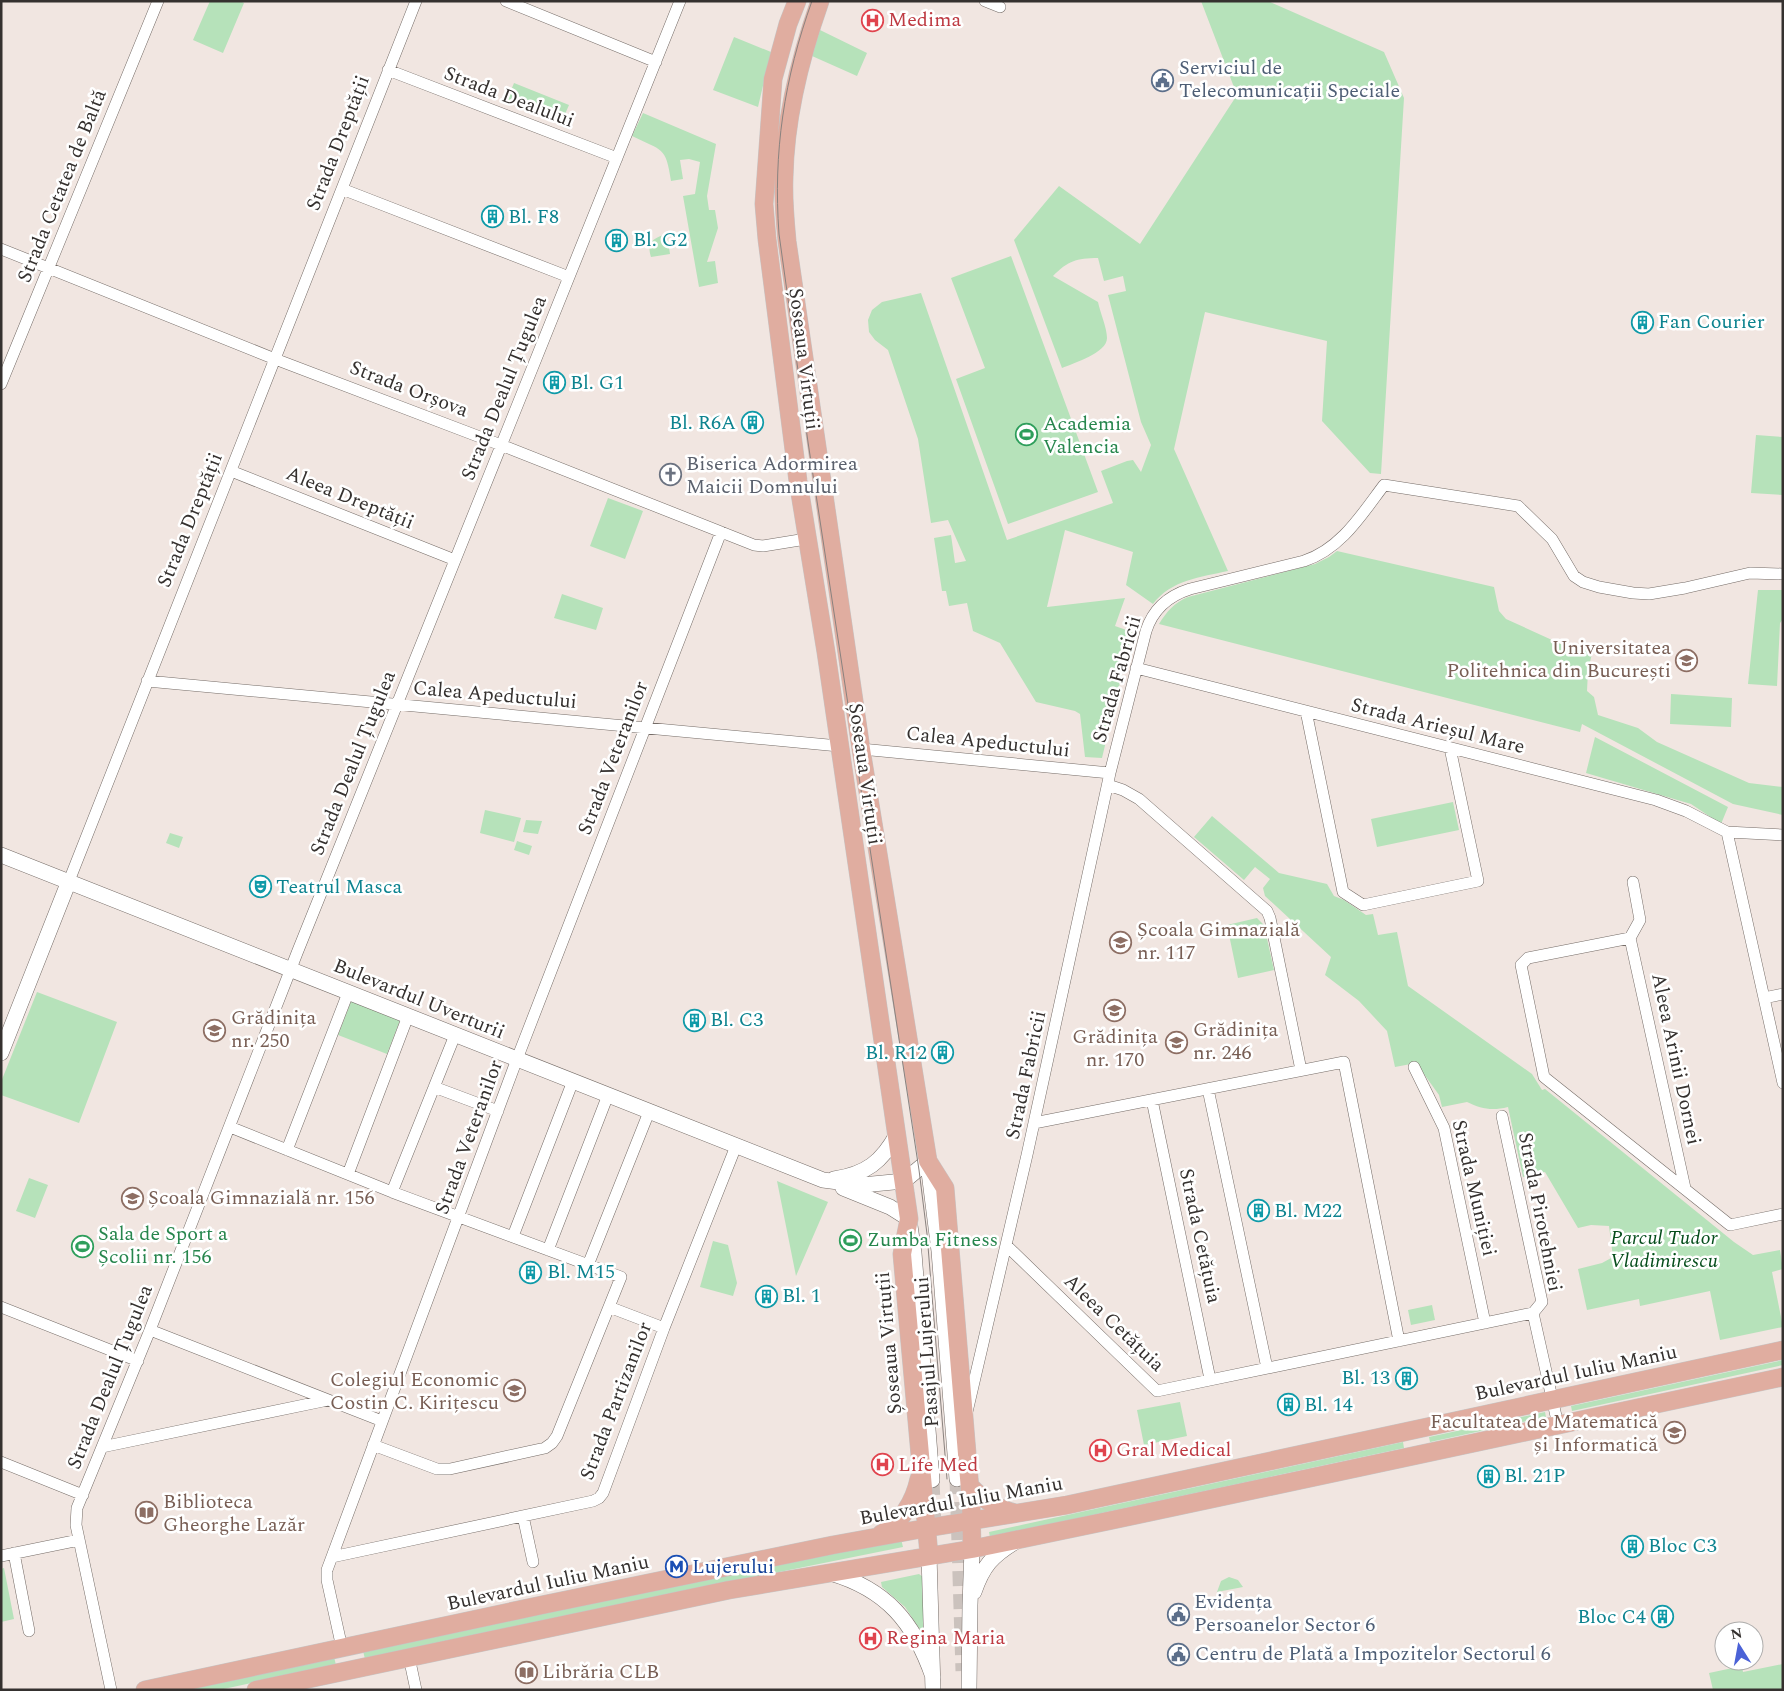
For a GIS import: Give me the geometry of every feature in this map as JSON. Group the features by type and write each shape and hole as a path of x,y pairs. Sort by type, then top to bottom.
{"main road":[{"name":"Șoseaua Virtuții","path":"797,1 788,24 773,79 764,204 806,539 826,652 909,1219 902,1254 927,1476 927,1528 930,1555"},
{"name":"Șoseaua Virtuții","path":"820,1 804,50 791,109 784,176 784,206 798,323 862,749 928,1161 945,1188 965,1424 963,1482 972,1521 972,1548"},
{"name":"Bulevardul Uverturii","path":"1,855 823,1180 862,1185 904,1181"},
{"name":"Strada Dreptății","path":"1,1053 6,1027 69,882"},
{"path":"823,1180 854,1174 870,1166 883,1155 897,1134"},
{"path":"904,1181 928,1161"},
{"name":"Pasajul Lujerului","path":"928,1161 933,1188 963,1482"},
{"path":"823,1180 890,1207 909,1219"},
{"name":"Pasajul Lujerului","path":"909,1219 914,1253 927,1476"},
{"name":"Bulevardul Iuliu Maniu","path":"145,1690 542,1605 877,1537 1067,1505 1783,1350"},
{"path":"256,1690 720,1592 1018,1540 1783,1378"},
{"path":"877,1537 893,1526 908,1507 918,1483 927,1476"},
{"path":"963,1482 990,1504 1018,1514"},
{"path":"970,1606 981,1574 990,1560 1001,1550 1018,1540"},
{"path":"970,1690 972,1548"},
{"path":"930,1555 933,1683"},
{"path":"828,1572 869,1588 890,1606 916,1637 925,1655 933,1683"}],"street":[{"name":"Strada Cetatea de Baltă","path":"1,384 158,1"},
{"name":"Strada Dreptății","path":"69,882 416,1"},
{"path":"506,1 656,62"},
{"name":"Strada Dealul Țugulea","path":"111,1690 75,1516 230,1127 290,969 680,1"},
{"path":"985,1 1000,7"},
{"name":"Strada Dealului","path":"388,70 617,158"},
{"path":"342,189 569,277"},
{"name":"Strada Orșova","path":"1,249 275,360 502,445 758,546 806,539"},
{"name":"Aleea Dreptății","path":"231,471 455,560"},
{"name":"Strada Fabricii","path":"965,1424 1007,1246 1110,773 1148,623 1159,606 1166,600 1190,589 1304,561 1319,555 1328,550 1348,531 1384,485 1518,506 1552,539 1574,576 1583,582 1598,587 1648,594 1685,588 1750,573 1783,574"},
{"name":"Strada Veteranilor","path":"342,1648 327,1575 332,1557 517,1059 721,532"},
{"name":"Strada Arieșul Mare","path":"1136,668 1656,800 1686,810 1728,832"},
{"name":"Calea Apeductului","path":"147,681 839,746"},
{"path":"1306,711 1343,892 1363,905 1478,881 1450,748"},
{"name":"Calea Apeductului","path":"862,749 1110,773"},
{"path":"1108,785 1123,790 1139,799 1267,911 1270,918 1300,1070"},
{"path":"1783,835 1728,832 1783,1082"},
{"path":"1633,882 1640,920 1630,938 1528,958 1521,965 1544,1077 1730,1225 1783,1214"},
{"name":"Aleea Arinii Dornei","path":"1630,938 1685,1188"},
{"path":"287,1150 348,992"},
{"path":"1764,998 1783,994"},
{"path":"348,1174 408,1016"},
{"path":"392,1192 455,1035"},
{"path":"1034,1123 1344,1062 1399,1341"},
{"name":"Strada Muniției","path":"1414,1067 1444,1128 1485,1323"},
{"path":"513,1236 573,1081"},
{"path":"434,1087 498,1111"},
{"path":"1208,1089 1267,1368"},
{"path":"548,1250 608,1095"},
{"name":"Strada Cetățuia","path":"1152,1100 1210,1380"},
{"path":"588,1265 649,1112"},
{"name":"Strada Pirotehniei","path":"1502,1116 1542,1302 1533,1313"},
{"path":"230,1127 392,1192 621,1277 557,1436 545,1448 450,1469 437,1469 373,1445"},
{"name":"Strada Partizanilor","path":"332,1557 593,1501 599,1498 736,1146"},
{"name":"Aleea Cetățuia","path":"1007,1246 1157,1391 1533,1313"},
{"path":"1,1307 138,1361"},
{"path":"610,1307 664,1328"},
{"path":"1533,1313 1558,1425"},
{"path":"150,1330 382,1421"},
{"path":"102,1447 328,1400"},
{"path":"1,1462 83,1494"},
{"path":"523,1516 533,1562"},
{"path":"1,1556 79,1540"},
{"path":"14,1553 29,1631"},
{"path":"409,1657 416,1690"}],"green space":[{"path":"210,1 240,1 244,3 223,53 193,40"},
{"path":"1201,1 1268,1 1384,52 1404,98 1381,474 1370,473 1322,421 1327,341 1205,312 1174,449 1228,571 1187,581 1160,596 1153,604 1126,585 1133,552 1065,530 1047,607 1125,598 1115,626 1132,632 1102,758 1085,757 1080,714 1075,711 1036,702 1000,643 973,631 967,603 949,606 946,591 942,591 934,538 951,535 955,563 966,561 948,520 931,523 918,439 888,350 875,340 869,332 868,320 872,310 882,302 921,293 1007,540 1113,503 1101,471 1133,460 1141,472 1151,445 1141,422 1108,295 1126,291 1123,276 1104,281 1098,258 1073,261 1053,276 1098,302 1107,334 1106,343 1096,353 1062,368 1014,240 1059,186 1140,244 1237,95"},
{"path":"820,30 867,53 857,76 812,56"},
{"path":"734,37 771,52 758,107 713,90"},
{"path":"514,83 569,105 562,121 507,100"},
{"path":"643,113 716,144 707,196 709,210 715,210 718,228 707,262 715,261 718,283 699,287 683,196 695,194 700,162 689,159 680,160 683,179 671,181 667,161 661,151 632,136"},
{"path":"667,234 670,254 651,257 650,244 652,241"},
{"name":"Academia Valencia","path":"1011,256 1098,492 1008,524 956,379 985,368 951,278"},
{"path":"1756,435 1783,437 1783,495 1751,493"},
{"path":"608,498 643,511 625,559 590,546"},
{"path":"1337,551 1494,587 1499,611 1506,619 1563,645 1593,649 1588,671 1587,691 1594,697 1598,715 1638,728 1657,742 1749,783 1783,787 1783,815 1733,804 1582,724 1580,732 1159,624 1171,608 1188,597 1315,564"},
{"path":"1758,590 1783,590 1783,619 1780,623 1777,686 1748,684"},
{"path":"562,594 603,608 596,630 554,618"},
{"path":"1671,694 1732,698 1731,727 1670,724"},
{"path":"1595,737 1728,807 1721,824 1691,804 1586,773"},
{"path":"1453,802 1459,830 1377,847 1371,819"},
{"path":"485,810 521,818 514,842 480,833"},
{"name":"Parcul Tudor Vladimirescu","path":"1212,816 1279,873 1327,884 1334,896 1344,900 1366,915 1373,914 1378,935 1397,932 1408,986 1532,1074 1542,1090 1545,1089 1734,1242 1753,1255 1780,1250 1783,1269 1772,1272 1783,1327 1720,1340 1710,1291 1640,1306 1639,1299 1587,1310 1578,1269 1602,1263 1613,1257 1609,1226 1591,1225 1578,1228 1545,1172 1523,1177 1508,1107 1487,1109 1467,1102 1442,1107 1439,1095 1416,1063 1395,1067 1387,1031 1359,1001 1325,975 1331,957 1265,896 1263,888 1270,879 1255,867 1244,880 1194,837"},
{"path":"526,820 542,821 538,834 523,832"},
{"path":"170,833 183,837 179,848 166,843"},
{"path":"517,841 532,846 529,855 514,850"},
{"path":"1257,918 1264,925 1274,970 1238,978 1227,925"},
{"path":"37,992 117,1022 79,1123 1,1095 1,1082"},
{"path":"352,999 401,1018 387,1054 338,1035"},
{"path":"29,1178 48,1185 35,1218 16,1211"},
{"path":"777,1181 828,1202 796,1276"},
{"path":"713,1241 728,1245 737,1283 733,1296 700,1287"},
{"path":"1432,1305 1435,1320 1411,1325 1408,1310"},
{"path":"1783,1360 1783,1365 1572,1411 1571,1406"},
{"path":"1180,1402 1187,1436 1144,1445 1137,1410"},
{"path":"1545,1412 1546,1417 1430,1442 1429,1437"},
{"path":"1403,1442 1404,1448 990,1537 989,1532"},
{"path":"901,1539 903,1547 636,1601 365,1659 363,1651 635,1593"},
{"path":"4,1568 14,1619 1,1622 1,1569"},
{"path":"919,1574 923,1577 928,1633 923,1634 905,1607 882,1587 881,1582"},
{"path":"1229,1577 1238,1580 1243,1587 1217,1592 1221,1581"},
{"path":"334,1657 336,1665 219,1690 181,1690"},
{"path":"1783,1664 1783,1690 1713,1690 1709,1673 1718,1671 1764,1671 1764,1668"}],"tunnel":[{"path":"957,1479 963,1671"},
{"path":"932,1480 934,1526"}],"tram line":[{"path":"812,1 794,59 783,116 778,174 779,234 808,442 919,1170 927,1234 947,1479"}],"place":[{"name":"Medima","path":"872,20"},
{"name":"Serviciul de Telecomunicații Speciale","path":"1163,80"},
{"name":"Bl. F8","path":"492,217"},
{"name":"Bl. G2","path":"617,240"},
{"name":"Fan Courier","path":"1642,322"},
{"name":"Bl. G1","path":"554,383"},
{"name":"Bl. R6A","path":"752,423"},
{"name":"Academia Valencia","path":"1027,435"},
{"name":"Biserica Adormirea Maicii Domnului","path":"670,475"},
{"name":"Universitatea Politehnica din București","path":"1687,660"},
{"name":"Teatrul Masca","path":"260,887"},
{"name":"Școala Gimnazială nr. 117","path":"1121,942"},
{"name":"Grădinița nr. 170","path":"1115,1011"},
{"name":"Bl. C3","path":"694,1020"},
{"name":"Grădinița nr. 250","path":"215,1030"},
{"name":"Grădinița nr. 246","path":"1177,1042"},
{"name":"Bl. R12","path":"943,1053"},
{"name":"Școala Gimnazială nr. 156","path":"132,1198"},
{"name":"Bl. M22","path":"1258,1211"},
{"name":"Zumba Fitness","path":"851,1240"},
{"name":"Sala de Sport a Școlii nr. 156","path":"82,1246"},
{"name":"Bl. M15","path":"531,1272"},
{"name":"Bl. 1","path":"766,1296"},
{"name":"Bl. 13","path":"1406,1378"},
{"name":"Colegiul Economic Costin C. Kirițescu","path":"515,1391"},
{"name":"Bl. 14","path":"1288,1405"},
{"name":"Facultatea de Matematică și Informatică","path":"1674,1433"},
{"name":"Gral Medical","path":"1100,1450"},
{"name":"Life Med","path":"882,1465"},
{"name":"Bl. 21P","path":"1488,1476"},
{"name":"Biblioteca Gheorghe Lazăr","path":"147,1513"},
{"name":"Bloc C3","path":"1632,1546"},
{"name":"Lujerului","path":"676,1567"},
{"name":"Evidența Persoanelor Sector 6","path":"1178,1614"},
{"name":"Bloc C4","path":"1662,1617"},
{"name":"Regina Maria","path":"870,1638"},
{"name":"Centru de Plată a Impozitelor Sectorul 6","path":"1179,1654"},
{"name":"Librăria CLB","path":"526,1672"}]}
